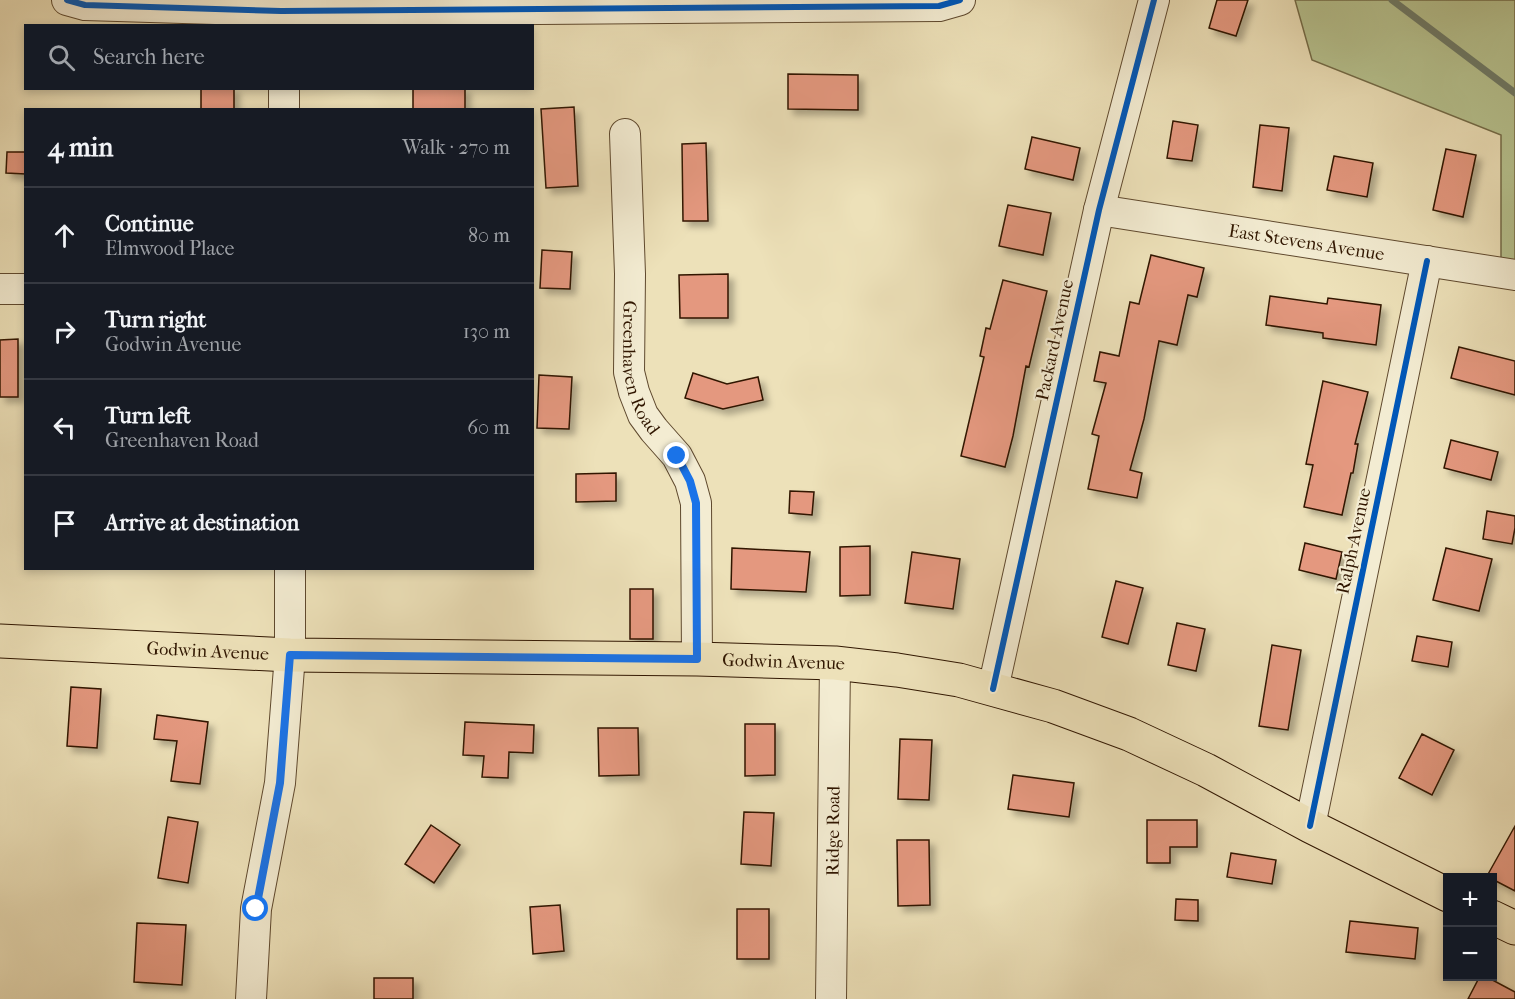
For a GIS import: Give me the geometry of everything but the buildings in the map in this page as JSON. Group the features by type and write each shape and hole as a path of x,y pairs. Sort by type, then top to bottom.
{"main road":[{"name":"Godwin Avenue","path":"0,641 290,655 697,659 834,663 897,670 993,688 1053,705 1129,734 1206,770 1310,826 1443,892"},
{"path":"1497,919 1515,928"}],"street":[{"path":"67,0 85,5 282,18 939,6 960,0"},
{"name":"Packard Avenue","path":"993,688 1099,210 1154,0"},
{"path":"284,90 284,108"},
{"name":"Greenhaven Road","path":"625,134 630,274 629,372 634,392 644,415 677,456 690,481 696,503 697,659"},
{"name":"East Stevens Avenue","path":"1099,210 1515,275"},
{"name":"Ralph Avenue","path":"1310,826 1427,261"},
{"path":"0,290 24,289"},
{"path":"251,999 256,909 280,783 290,655 290,570"},
{"name":"Ridge Road","path":"831,999 834,663"}],"green space":[{"path":"1295,0 1515,0 1515,268 1501,264 1501,135 1312,60"}],"waterway":[{"path":"1392,0 1515,93"}],"cycle path":[{"path":"67,0 85,5 281,11 939,6 960,0"},
{"path":"993,689 1099,210 1154,0"},
{"path":"1310,826 1427,261"}],"route":[{"path":"256,909 280,783 290,655 697,659 696,503 690,481 677,456"}]}
